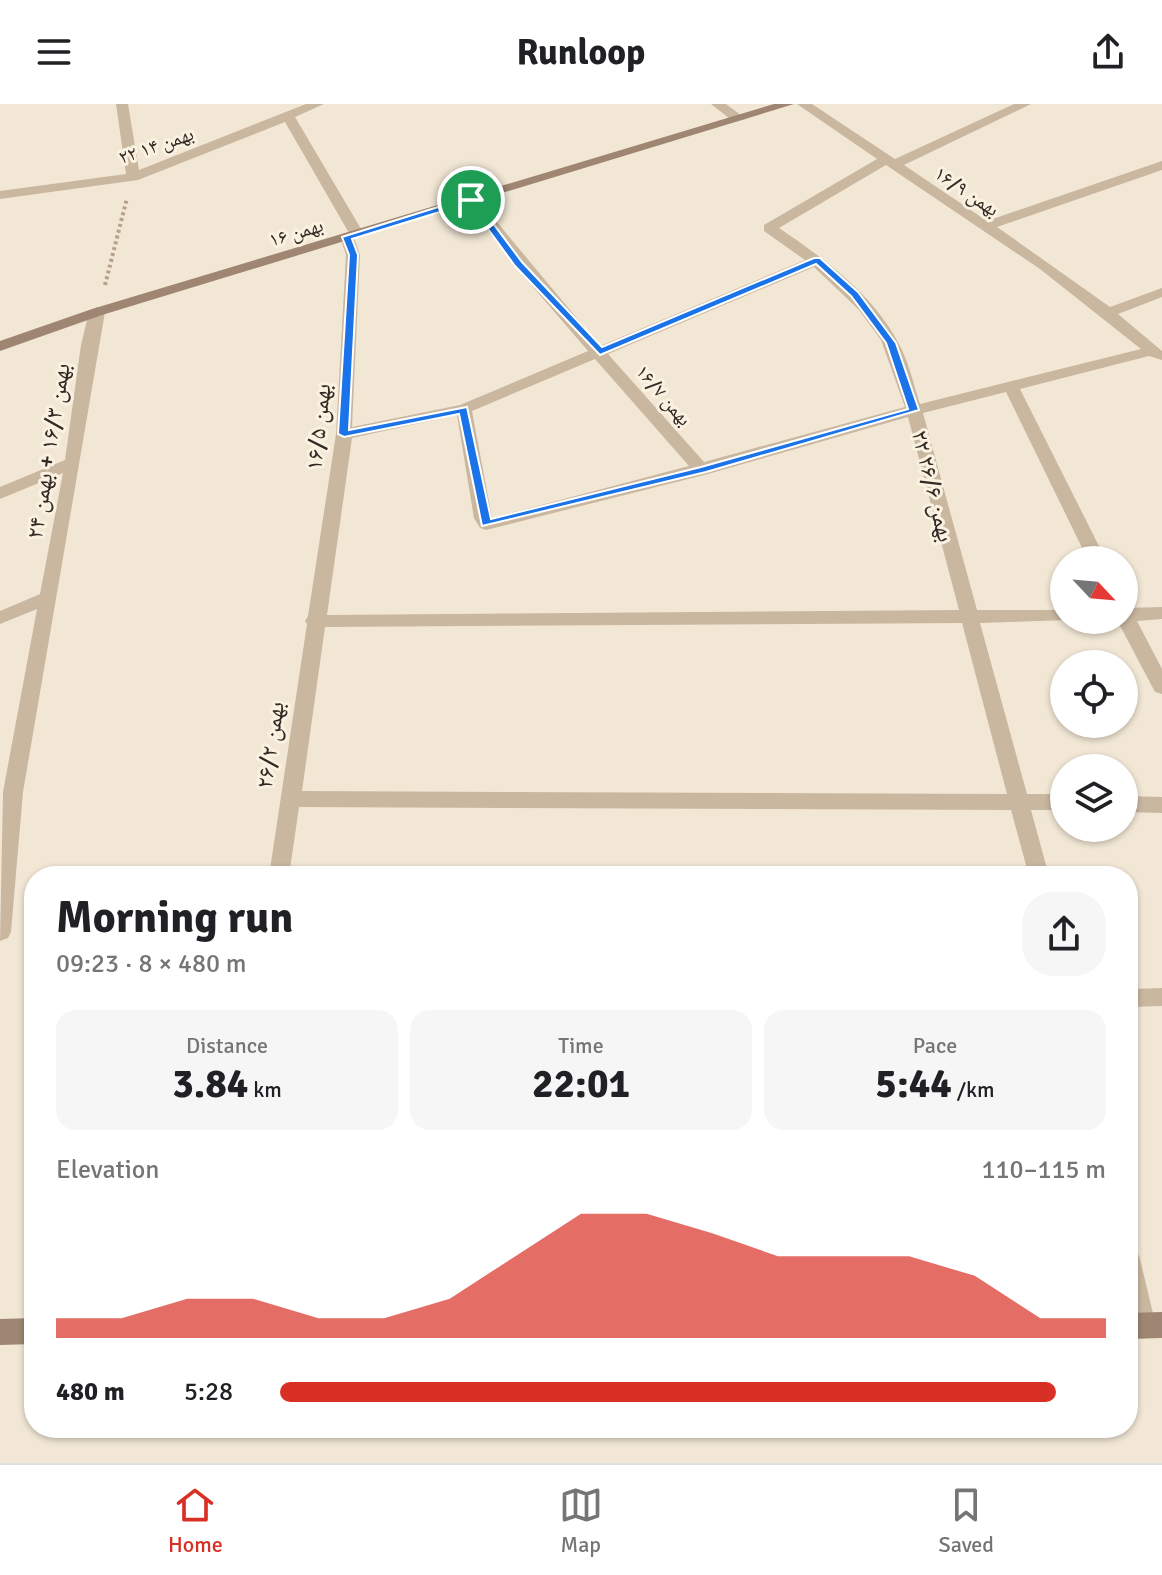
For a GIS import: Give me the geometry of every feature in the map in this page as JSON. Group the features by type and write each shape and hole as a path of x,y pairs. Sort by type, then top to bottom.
{"street":[{"path":"122,104 133,177"},
{"name":"۲۲ بهمن ۱۴","path":"0,195 133,177 291,111 318,104"},
{"path":"717,104 739,119"},
{"name":"بهمن ۱۶","path":"0,346 97,312 788,104"},
{"name":"بهمن ۱۶/۹","path":"803,104 1045,266 1108,313 1157,356"},
{"path":"889,162 1025,104"},
{"path":"291,111 352,236"},
{"name":"۲۲ بهمن ۲۶/۶","path":"889,162 769,228 817,260 855,294 891,343 914,410 1036,866"},
{"path":"984,227 1162,165"},
{"name":"بهمن ۱۶/۷","path":"471,200 518,264 600,352 702,470"},
{"name":"بهمن ۱۶/۵","path":"314,621 344,434 352,236"},
{"path":"344,434 464,409 817,260"},
{"path":"1108,313 1162,292"},
{"name":"بهمن ۱۶/۳ + بهمن ۲۴","path":"0,932 7,793 49,597 73,463 89,345 97,312"},
{"path":"464,409 486,524 702,470 1010,385 1157,356"},
{"path":"1010,385 1090,546"},
{"path":"0,493 73,463"},
{"path":"0,618 49,597"},
{"path":"1138,614 1162,613"},
{"path":"314,621 1050,616"},
{"name":"بهمن ۲۶/۲","path":"280,866 314,621"},
{"path":"1134,634 1162,687"},
{"path":"289,799 1050,802"},
{"path":"1138,804 1162,805"},
{"path":"1138,998 1162,997"},
{"path":"1138,1301 1144,1326"},
{"path":"0,1332 24,1331"}],"path":[{"path":"97,312 133,177"}],"route":[{"path":"471,200 518,264 600,352 817,260 855,294 891,343 914,410 702,470 486,524 464,409 344,434 353,255 347,237 471,200"}]}
